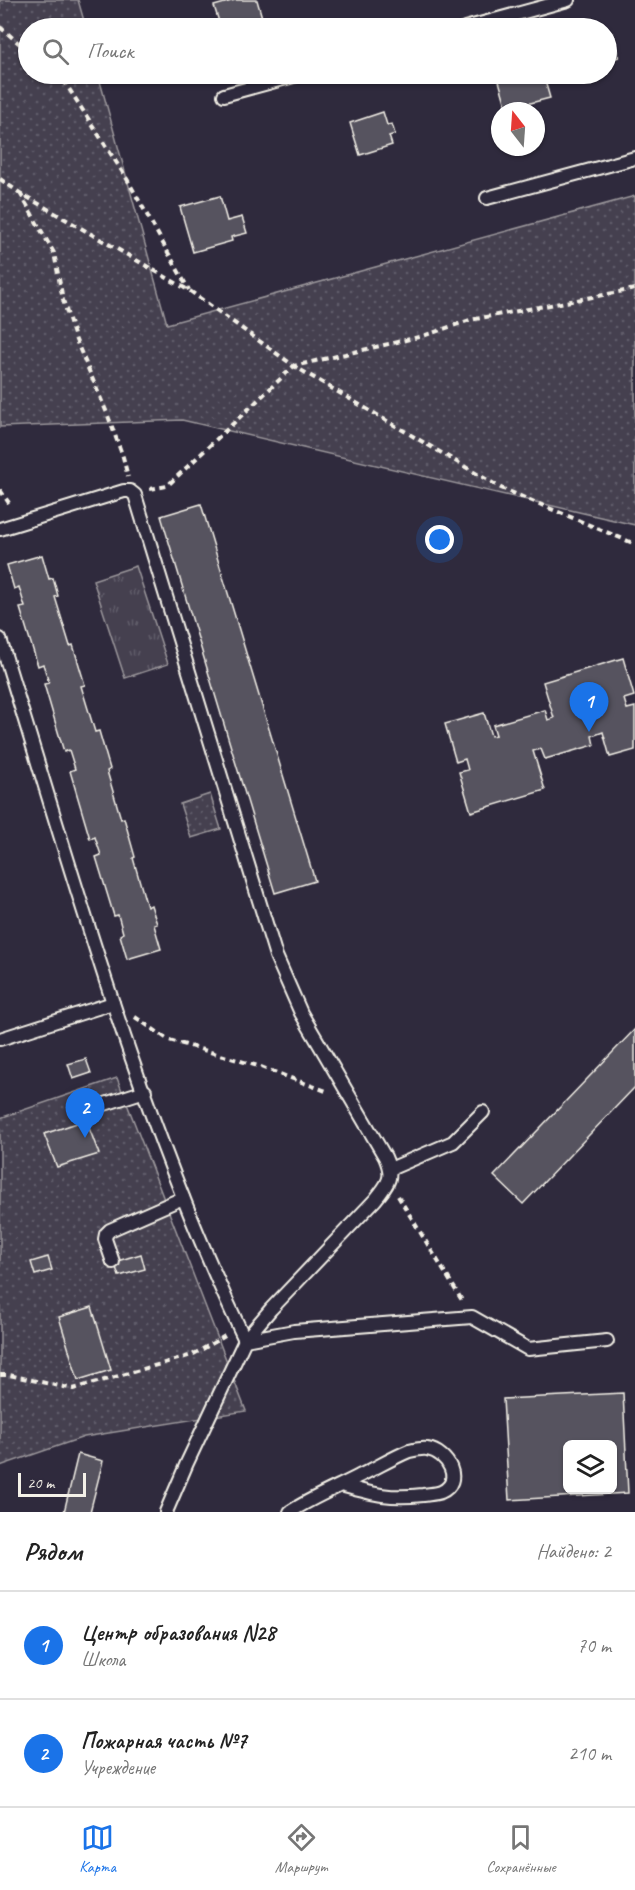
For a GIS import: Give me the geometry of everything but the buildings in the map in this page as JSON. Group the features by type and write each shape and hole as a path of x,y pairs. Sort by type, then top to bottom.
{"lane":[{"path":"502,18 568,0"},
{"path":"224,95 264,84"},
{"path":"487,198 635,158"},
{"path":"0,529 123,491 132,493 137,498 276,956 301,1013 352,1101 389,1175"},
{"path":"0,639 113,1003 183,1198 245,1340"},
{"path":"0,1039 113,1003"},
{"path":"83,1111 145,1091"},
{"path":"166,1512 245,1340 271,1309 361,1216 383,1190 389,1175 453,1142 483,1112"},
{"path":"113,1262 105,1239 106,1234 183,1198"},
{"path":"245,1340 294,1331 472,1317 528,1349 607,1341"},
{"path":"290,1512 341,1485 410,1451 427,1449 439,1452 448,1460 451,1467 447,1487 438,1493 381,1496 341,1485"}],"path":[{"path":"0,27 18,42"},
{"path":"66,84 127,179 190,291"},
{"path":"0,178 20,193 190,291 294,366 501,488 635,544"},
{"path":"20,193 54,253 63,300 75,338 119,446 132,493 167,486 294,366 423,336 470,320 635,289"},
{"path":"0,490 9,503"},
{"path":"113,1003 169,1040 258,1066 352,1101"},
{"path":"389,1175 472,1317"},
{"path":"0,1375 73,1389 192,1355 239,1328"}],"green space":[{"path":"0,0 78,0 83,18 18,18 18,84 101,84 167,324 635,196 635,525 182,420 0,427"},
{"path":"136,566 168,664 125,678 93,580"},
{"path":"210,794 221,829 191,838 180,804"},
{"path":"117,1078 246,1411 84,1437 0,1466 0,1118"}],"place":[{"name":"Центр образования N28","path":"589,732"},
{"name":"Пожарная часть №7","path":"85,1138"}]}
